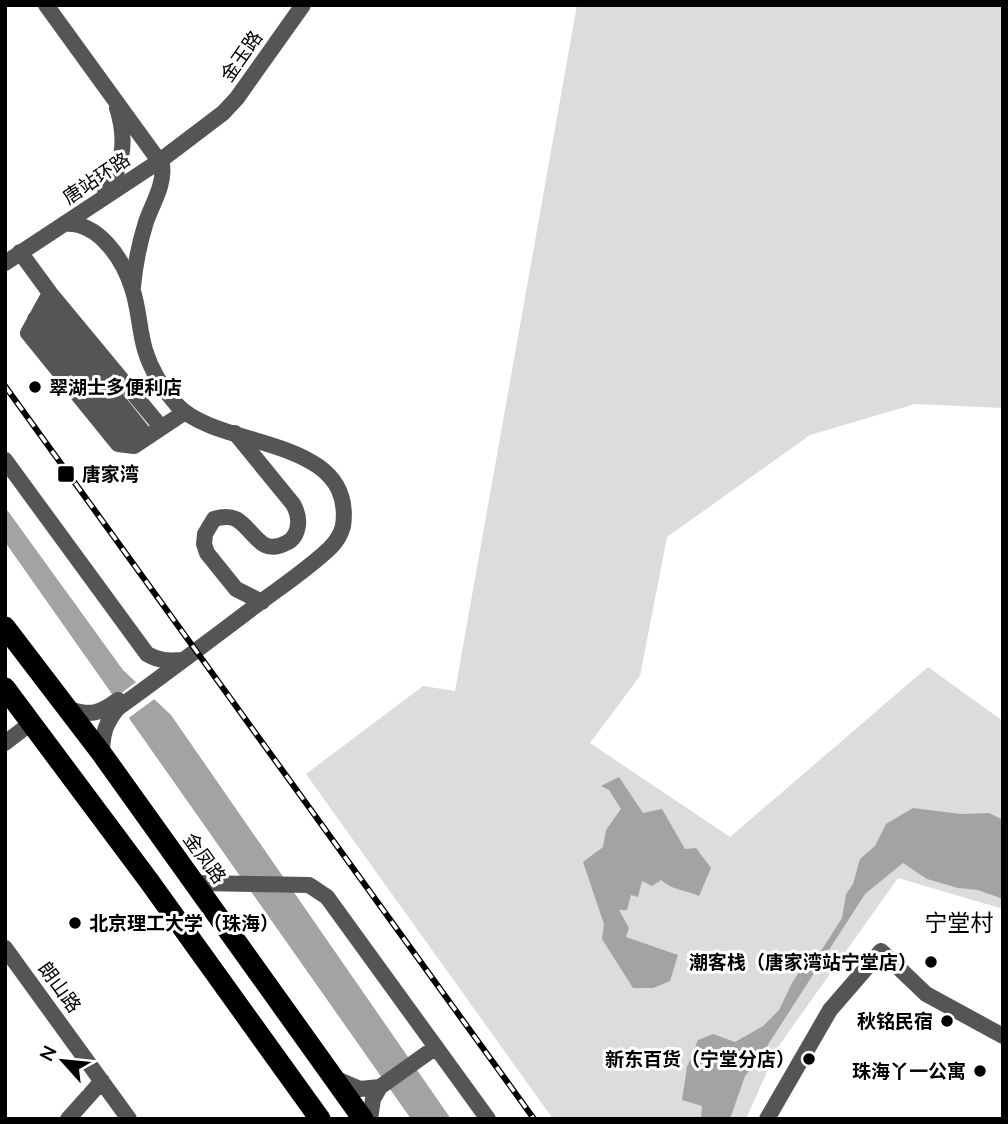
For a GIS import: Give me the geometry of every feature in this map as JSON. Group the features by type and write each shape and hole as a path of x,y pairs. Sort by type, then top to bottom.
{"highway":[{"name":"金凤路","path":"5,627 197,883 363,1119"},
{"path":"5,688 149,881 320,1119"}],"street":[{"path":"46,5 161,160 163,176 138,253 133,290 139,330 146,353 167,392 185,412 204,422 279,447 316,466 332,481 343,509 343,528 331,547 182,660 116,705 86,715 69,709"},
{"name":"金玉路","path":"208,125 237,98 303,5"},
{"path":"98,201 112,184 122,155 121,123 114,99"},
{"path":"158,192 180,157 208,125"},
{"name":"唐站环路","path":"5,262 161,160 208,125"},
{"path":"64,224 83,226 103,240 116,256 133,290"},
{"path":"20,252 43,307 140,441"},
{"path":"43,307 28,332 118,444 140,441 185,412"},
{"path":"43,307 160,427"},
{"path":"235,433 292,504 298,517 294,536 277,547 260,544 240,523 229,517 214,519 206,529 204,544 207,553 236,589 262,601"},
{"path":"5,460 147,653 150,664 148,682"},
{"path":"147,653 157,659 182,660"},
{"path":"102,754 102,737 116,705"},
{"path":"5,743 31,723"},
{"path":"197,883 309,885 327,897 488,1119"},
{"name":"朗山路","path":"5,948 129,1119"},
{"path":"767,1119 830,1010 881,951 926,994 1003,1036"},
{"path":"370,1119 373,1099 382,1085 436,1047"},
{"path":"337,1079 360,1089 382,1085"},
{"path":"68,1119 102,1080"}],"shaded area":[{"path":"577,5 1003,5 1003,408 915,404 810,435 667,537 640,676 590,743 730,837 928,667 1003,721 1003,909 898,878 778,1047 746,1119 553,1119 306,774 423,686 455,691"},
{"path":"5,507 123,670 171,715 451,1119 411,1119 5,542"},
{"path":"619,777 643,813 662,809 685,849 696,848 711,868 699,896 661,880 652,886 642,881 638,897 631,895 627,910 619,910 629,928 626,937 678,955 670,981 653,988 633,988 602,939 604,924 583,862 603,847 606,830 621,809 609,790 601,786"},
{"path":"913,808 961,814 989,813 1003,820 1003,899 978,890 958,888 927,879 903,863 865,894 745,1076 730,1119 701,1119 702,1106 682,1100 687,1067 698,1040 713,1034 735,1042 763,1026 779,1010 803,966 821,951 842,918 846,894 853,884 860,859 875,846 886,824"}],"pier":[{"path":"139,680 157,697 126,720 112,700"}],"railway":[{"path":"5,386 534,1119"}],"place":[{"name":"翠湖士多便利店","path":"35,387"},
{"name":"唐家湾","path":"66,474"},
{"name":"北京理工大学（珠海）","path":"75,923"},
{"name":"潮客栈（唐家湾站宁堂店）","path":"931,962"},
{"name":"秋铭民宿","path":"947,1021"},
{"name":"新东百货（宁堂分店）","path":"809,1059"},
{"name":"珠海丫一公寓","path":"980,1071"}],"district":[{"name":"宁堂村","path":"959,923"}]}
